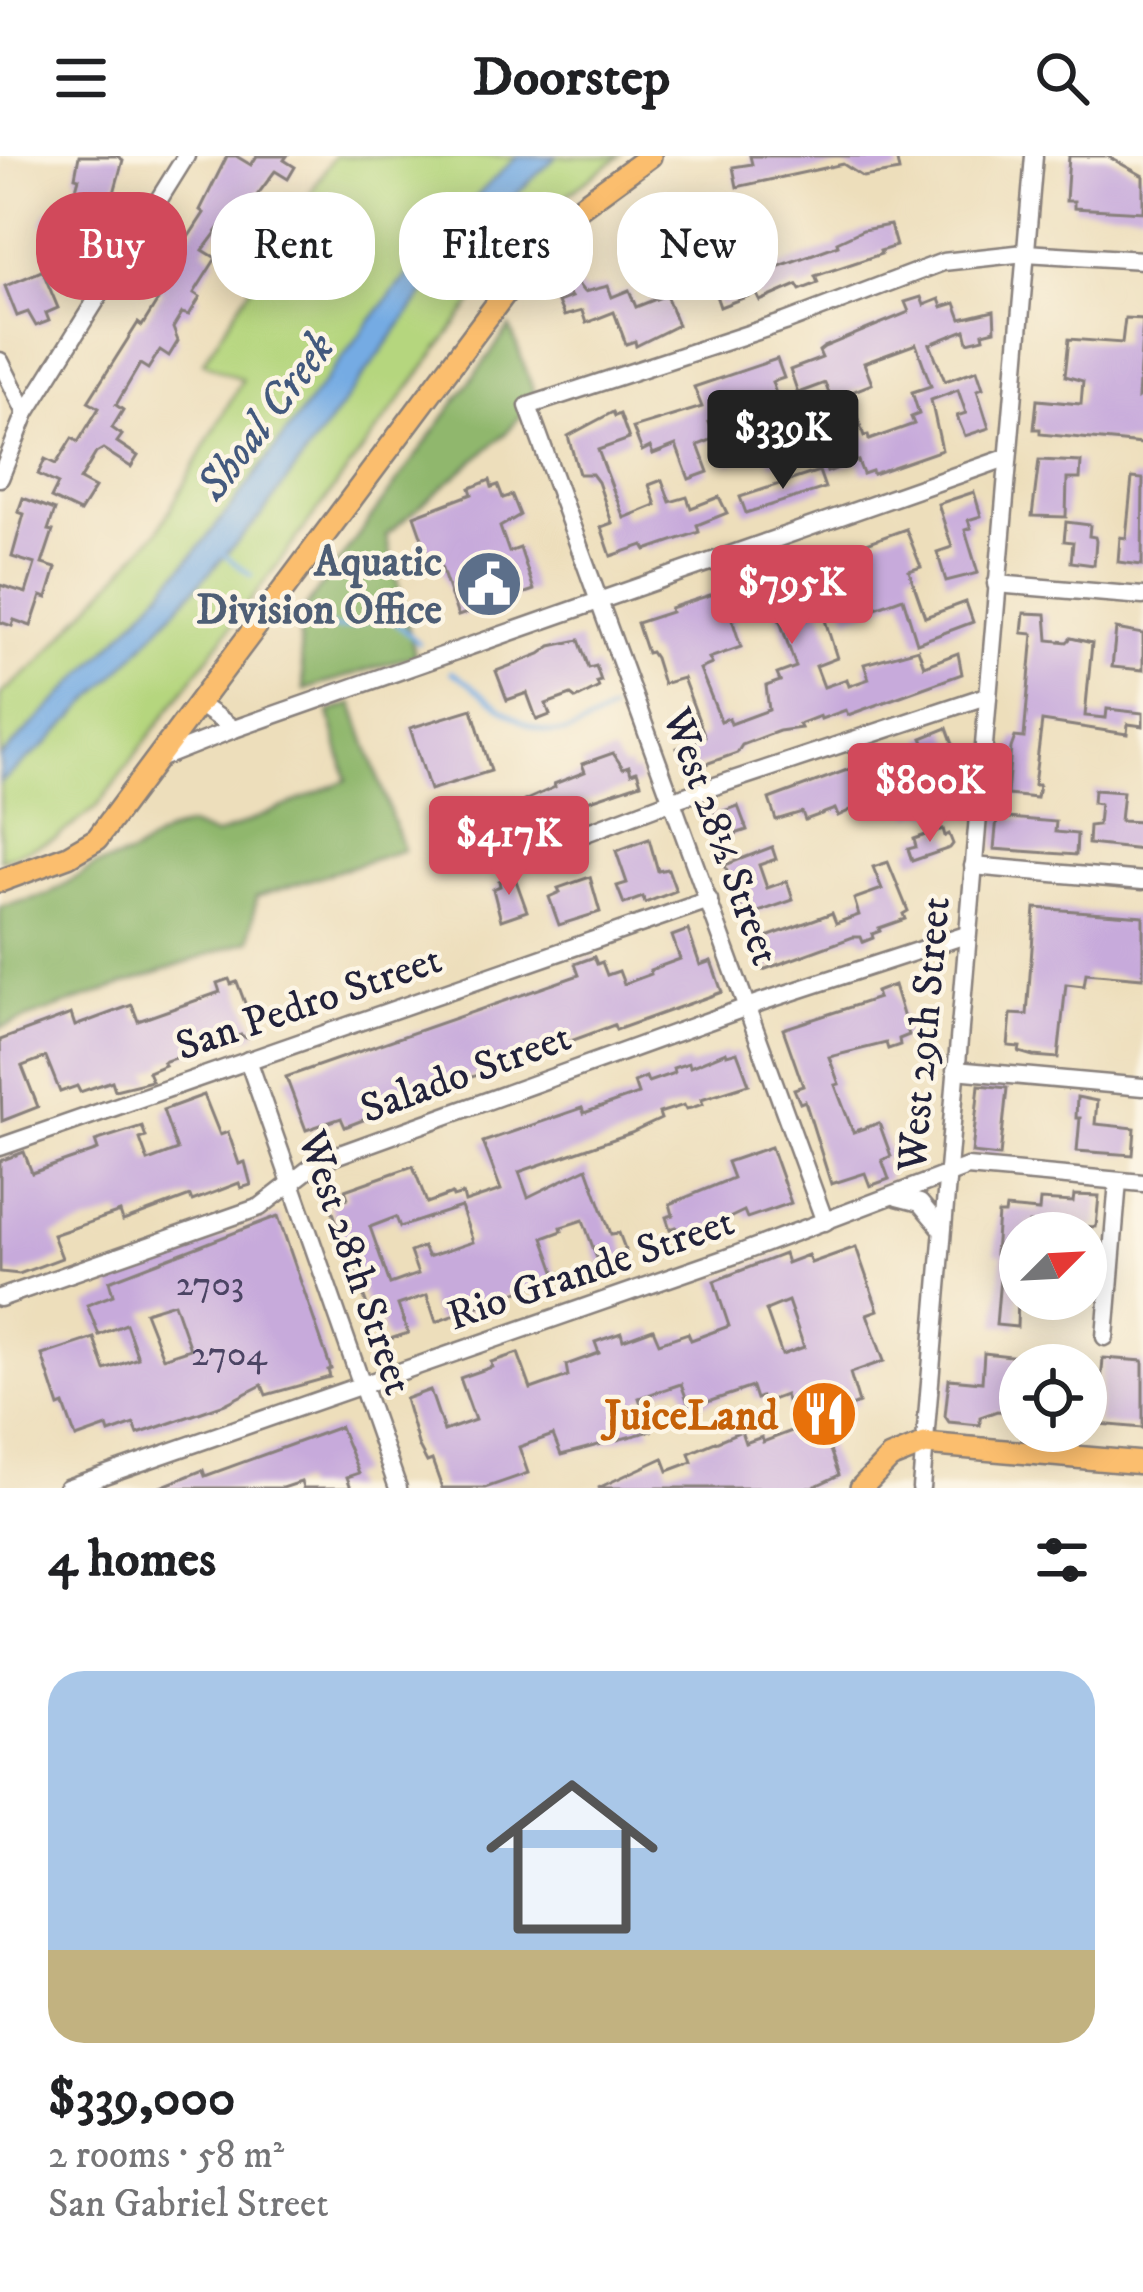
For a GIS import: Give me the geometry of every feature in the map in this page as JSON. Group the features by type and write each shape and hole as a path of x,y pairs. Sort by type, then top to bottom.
{"main road":[{"path":"2,878 68,856 98,839 538,250 568,216 650,156"},
{"path":"861,1488 890,1459 925,1444 1143,1462"}],"street":[{"path":"0,478 26,413 186,156"},
{"name":"West 29th Street","path":"921,1488 1034,156"},
{"path":"1025,253 1143,260"},
{"name":"West 28½ Street","path":"825,1222 528,406 802,316 913,271 943,262 1025,253"},
{"path":"0,361 26,413"},
{"path":"158,759 1006,458"},
{"path":"995,584 1143,596"},
{"path":"533,853 673,800 986,696"},
{"path":"200,705 234,729"},
{"path":"973,866 1143,880"},
{"name":"San Pedro Street","path":"0,1147 709,900"},
{"name":"Salado Street","path":"0,1298 260,1207 318,1162 747,1007 966,935"},
{"name":"West 28th Street","path":"248,1060 398,1488"},
{"path":"956,1070 1143,1087"},
{"name":"Rio Grande Street","path":"67,1488 976,1165 1143,1183"},
{"path":"1105,1337 1118,1181"},
{"path":"896,1197 920,1203 942,1229"}],"green space":[{"path":"334,156 620,156 571,192 399,192 399,300 474,300 96,808 56,838 0,860 0,695 37,665 158,531 242,380 203,362 242,300 375,300 375,192 311,192"},
{"path":"510,327 536,398 504,435 386,535 415,655 304,690 298,618"},
{"path":"353,704 403,850 256,897 250,940 0,1028 0,907 47,895 167,832 189,826 215,836 347,780 329,712"}],"water":[{"path":"518,156 557,156 518,192 481,192"},
{"path":"399,285 399,300 419,300 261,516 126,664 50,741 0,783 0,758 178,573"}],"building":[{"path":"79,156 123,160 114,192 75,192 79,178 75,177"},
{"path":"227,156 251,165 257,156 287,156 284,160 295,167 288,179 275,171 260,192 211,192 211,239 203,250 211,255 211,266 194,293 200,297 173,328 178,341 169,356 160,350 148,369 140,364 116,405 123,410 112,428 122,435 117,442 138,456 131,467 103,449 96,453 80,480 95,488 80,512 51,498 58,484 38,474 45,459 56,464 72,438 78,442 99,408 88,402 138,323 142,326 158,300 187,300 187,239 204,213 200,210"},
{"path":"750,156 896,156 899,171 863,177 843,164 737,187 733,167 752,164"},
{"path":"1069,156 1107,156 1143,176 1143,212 1074,208 1074,201 1066,201"},
{"path":"890,225 896,246 815,276 818,283 778,293 778,267 838,245 863,230"},
{"path":"36,273 36,300 55,300 58,308 46,313 49,321 36,326 28,312 17,316 5,286"},
{"path":"608,286 612,297 633,300 636,307 668,300 678,325 636,346 635,341 626,344 614,312 586,323 582,311 564,316 558,302 593,300 593,290"},
{"path":"921,297 924,305 939,299 942,307 955,303 961,319 994,311 995,330 983,333 984,338 968,342 965,330 930,344 945,381 977,370 983,388 977,390 989,428 965,436 957,416 966,413 958,390 931,400 942,450 873,474 863,474 858,461 827,472 813,435 819,432 814,420 836,412 825,383 798,393 790,370 822,358 819,351 824,347 909,312 905,302","holes":["916,344 931,386 912,392 919,414 911,417 914,424 869,440 864,436 849,393 872,384 864,363"]},
{"path":"1125,318 1143,319 1138,398 1143,394 1143,444 1040,434 1040,429 1034,429 1037,400 1081,404 1083,381 1065,376 1069,339 1122,343"},
{"path":"777,359 784,378 772,382 778,400 774,401 797,455 771,464 766,450 729,464 724,450 766,436 757,404 709,422 716,438 698,445 708,472 689,479 676,445 653,454 650,447 642,451 633,428 702,407 694,387"},
{"path":"613,412 620,414 629,439 598,450 624,518 656,505 649,485 662,480 670,502 687,497 691,508 719,497 727,513 697,525 699,532 611,556 601,527 612,523 598,482 592,474 579,474 568,436"},
{"path":"1039,460 1081,462 1080,479 1067,479 1066,517 1032,516"},
{"path":"819,471 825,488 746,513 740,497"},
{"path":"1132,478 1143,479 1142,565 1118,562 1120,537 1126,538"},
{"path":"490,480 503,498 512,495 520,515 500,527 509,552 520,548 534,590 458,616 439,561 431,564 414,516 472,494 470,488"},
{"path":"974,492 981,516 968,520 971,528 965,530 978,573 946,581 937,552 952,547 938,504"},
{"path":"23,498 55,510 42,564 56,568 47,598 41,596 31,626 14,620 12,626 0,622 0,585 26,593 35,564 12,557 24,514 18,512"},
{"path":"1066,522 1090,525 1089,536 1096,541 1094,565 1071,562 1073,542 1064,541"},
{"path":"906,529 921,567 909,571 925,617 966,602 973,622 917,643 903,598 848,618 838,590 818,598 837,658 816,666 824,687 847,679 849,686 869,679 864,664 918,649 924,666 958,653 962,674 848,715 846,710 820,716 799,724 801,728 779,731 742,745 737,753 686,771 677,748 705,737 683,678 663,684 637,623 671,612 670,608 721,595","holes":["775,607 796,667 777,674 780,681 766,686 769,710 731,724 729,718 721,721 700,669 712,664 709,658 741,647 732,619"]},
{"path":"1024,613 1046,614 1048,640 1092,643 1085,716 1106,718 1107,709 1143,713 1143,726 1128,724 1127,734 1042,721 1034,785 1039,785 1037,798 1007,795 1011,748 1015,737 1024,738 1033,634 1022,633"},
{"path":"1116,629 1143,634 1143,670 1112,667"},
{"path":"579,640 589,668 596,666 599,687 576,699 571,695 546,704 550,715 537,720 527,693 507,700 496,671 551,646"},
{"path":"472,709 491,771 430,790 410,728"},
{"path":"947,728 957,755 935,766 922,738"},
{"path":"901,750 915,793 947,781 956,804 911,816 903,793 882,801 880,796 838,816 835,809 805,820 802,812 776,820 769,799"},
{"path":"613,753 623,768 637,771 641,783 531,820 524,801 585,772 582,764"},
{"path":"1094,790 1123,792 1120,821 1143,822 1143,850 1088,844 1089,826 1098,825 1100,804 1093,803"},
{"path":"738,806 747,830 720,839 707,817"},
{"path":"997,817 1056,822 1055,832 1077,834 1076,855 994,849"},
{"path":"943,829 953,844 950,848 912,861 908,849 916,847 914,839"},
{"path":"649,839 658,871 668,869 676,891 645,903 643,897 624,904 617,886 627,883 616,851"},
{"path":"772,847 776,859 759,865 767,888 787,881 793,900 744,917 725,865"},
{"path":"888,862 908,911 903,914 905,919 879,928 863,942 853,937 763,970 753,942 832,913 836,923 859,915 854,899 882,889 873,867"},
{"path":"514,875 527,911 501,920 493,889"},
{"path":"590,877 600,912 559,925 549,897 560,892 558,888"},
{"path":"1035,908 1143,916 1143,978 1086,973 1084,986 1066,984 1058,1058 1033,1056 1008,1046 1011,1014 1027,1015"},
{"path":"688,930 700,965 711,961 722,992 616,1030 614,1025 345,1127 341,1118 306,1130 286,1077 579,975 575,964 594,957 607,975 619,971 624,984 680,959 672,936"},
{"path":"229,979 231,984 237,982 257,1035 241,1035 163,1062 165,1065 148,1072 152,1081 115,1090 112,1081 80,1092 77,1086 60,1092 46,1057 22,1066 38,1107 2,1121 0,1040 71,1014 75,1026 132,1005 138,1021 220,992 217,983"},
{"path":"894,985 909,1035 899,1039 900,1045 888,1049 886,1043 829,1057 853,1132 879,1123 891,1156 882,1160 889,1179 870,1186 865,1173 831,1184 805,1101 800,1103 794,1089 803,1086 783,1029 878,998 876,992"},
{"path":"737,1052 749,1084 701,1099 703,1104 691,1108 684,1105 659,1113 661,1119 631,1133 519,1172 528,1197 587,1168 611,1234 619,1233 627,1254 599,1264 583,1220 561,1227 562,1231 543,1238 557,1277 436,1322 427,1295 398,1305 408,1333 387,1340 377,1310 370,1313 330,1204 348,1198 345,1190 413,1166 427,1203 452,1194 463,1194 465,1202 501,1190 483,1142 638,1094 634,1082 646,1077 648,1082 689,1063 690,1067","holes":["461,1207 473,1242 428,1257 423,1247 410,1252 418,1274 390,1284 370,1227 396,1217 400,1227"]},
{"path":"979,1085 1007,1088 1000,1156 972,1153"},
{"path":"204,1095 220,1135 228,1132 239,1164 245,1162 251,1185 241,1188 239,1183 192,1201 190,1196 123,1221 120,1212 53,1235 62,1258 19,1274 0,1272 0,1161 24,1152 32,1173 98,1150 95,1141 142,1126 146,1137 140,1139 148,1161 177,1150 163,1110"},
{"path":"1077,1097 1097,1101 1095,1124 1135,1128 1133,1155 1077,1151"},
{"path":"771,1147 791,1203 747,1218 744,1211 691,1236 690,1232 680,1236 676,1227 670,1229 666,1217 673,1215 670,1204 733,1178 727,1162"},
{"path":"1074,1195 1099,1196 1097,1212 1005,1212 1006,1208 1039,1211 1040,1200 1073,1202"},
{"path":"998,1214 999,1254 995,1254"},
{"path":"278,1216 330,1377 266,1395 262,1385 225,1404 138,1434 134,1424 76,1438 64,1405 59,1407 42,1355 94,1338 105,1370 138,1358 126,1324 99,1335 87,1305 113,1295 109,1281","holes":["174,1303 190,1349 163,1358 145,1312"]},
{"path":"856,1247 878,1310 867,1314 884,1361 850,1373 859,1403 819,1419 839,1475 811,1488 598,1488 663,1458 668,1471 692,1462 689,1453 741,1431 745,1443 762,1437 763,1442 797,1429 785,1395 763,1403 752,1387 690,1408 681,1384 639,1398 651,1431 561,1455 553,1435 519,1447 528,1473 485,1488 442,1488 432,1460 427,1462 419,1447 405,1399 430,1390 444,1431 475,1420 460,1378 492,1367 491,1362 518,1353 531,1389 568,1376 566,1365 599,1353 595,1342 621,1333 623,1340 653,1329 659,1343 688,1333 691,1340 729,1326 714,1281 784,1254 787,1263 808,1255 811,1263","holes":["788,1301 804,1347 782,1355 766,1310"]},
{"path":"999,1290 999,1320 1017,1320 1017,1327 996,1325"},
{"path":"984,1353 999,1355 999,1411 980,1417 980,1425 949,1422 945,1416 949,1379 982,1382"},
{"path":"1107,1358 1143,1361 1143,1428 1107,1425"},
{"path":"340,1427 359,1473 347,1477 351,1488 303,1488 301,1482 283,1488 158,1488 203,1470 205,1476"}],"waterway":[{"path":"222,553 251,575"},
{"path":"304,611 339,628 388,616 419,643"},
{"path":"451,672 536,729 568,732 611,711"}],"place":[{"name":"Aquatic Division Office","path":"489,584"},
{"name":"JuiceLand","path":"824,1414"}],"water label":[{"name":"Shoal Creek","path":"264,415"}]}
